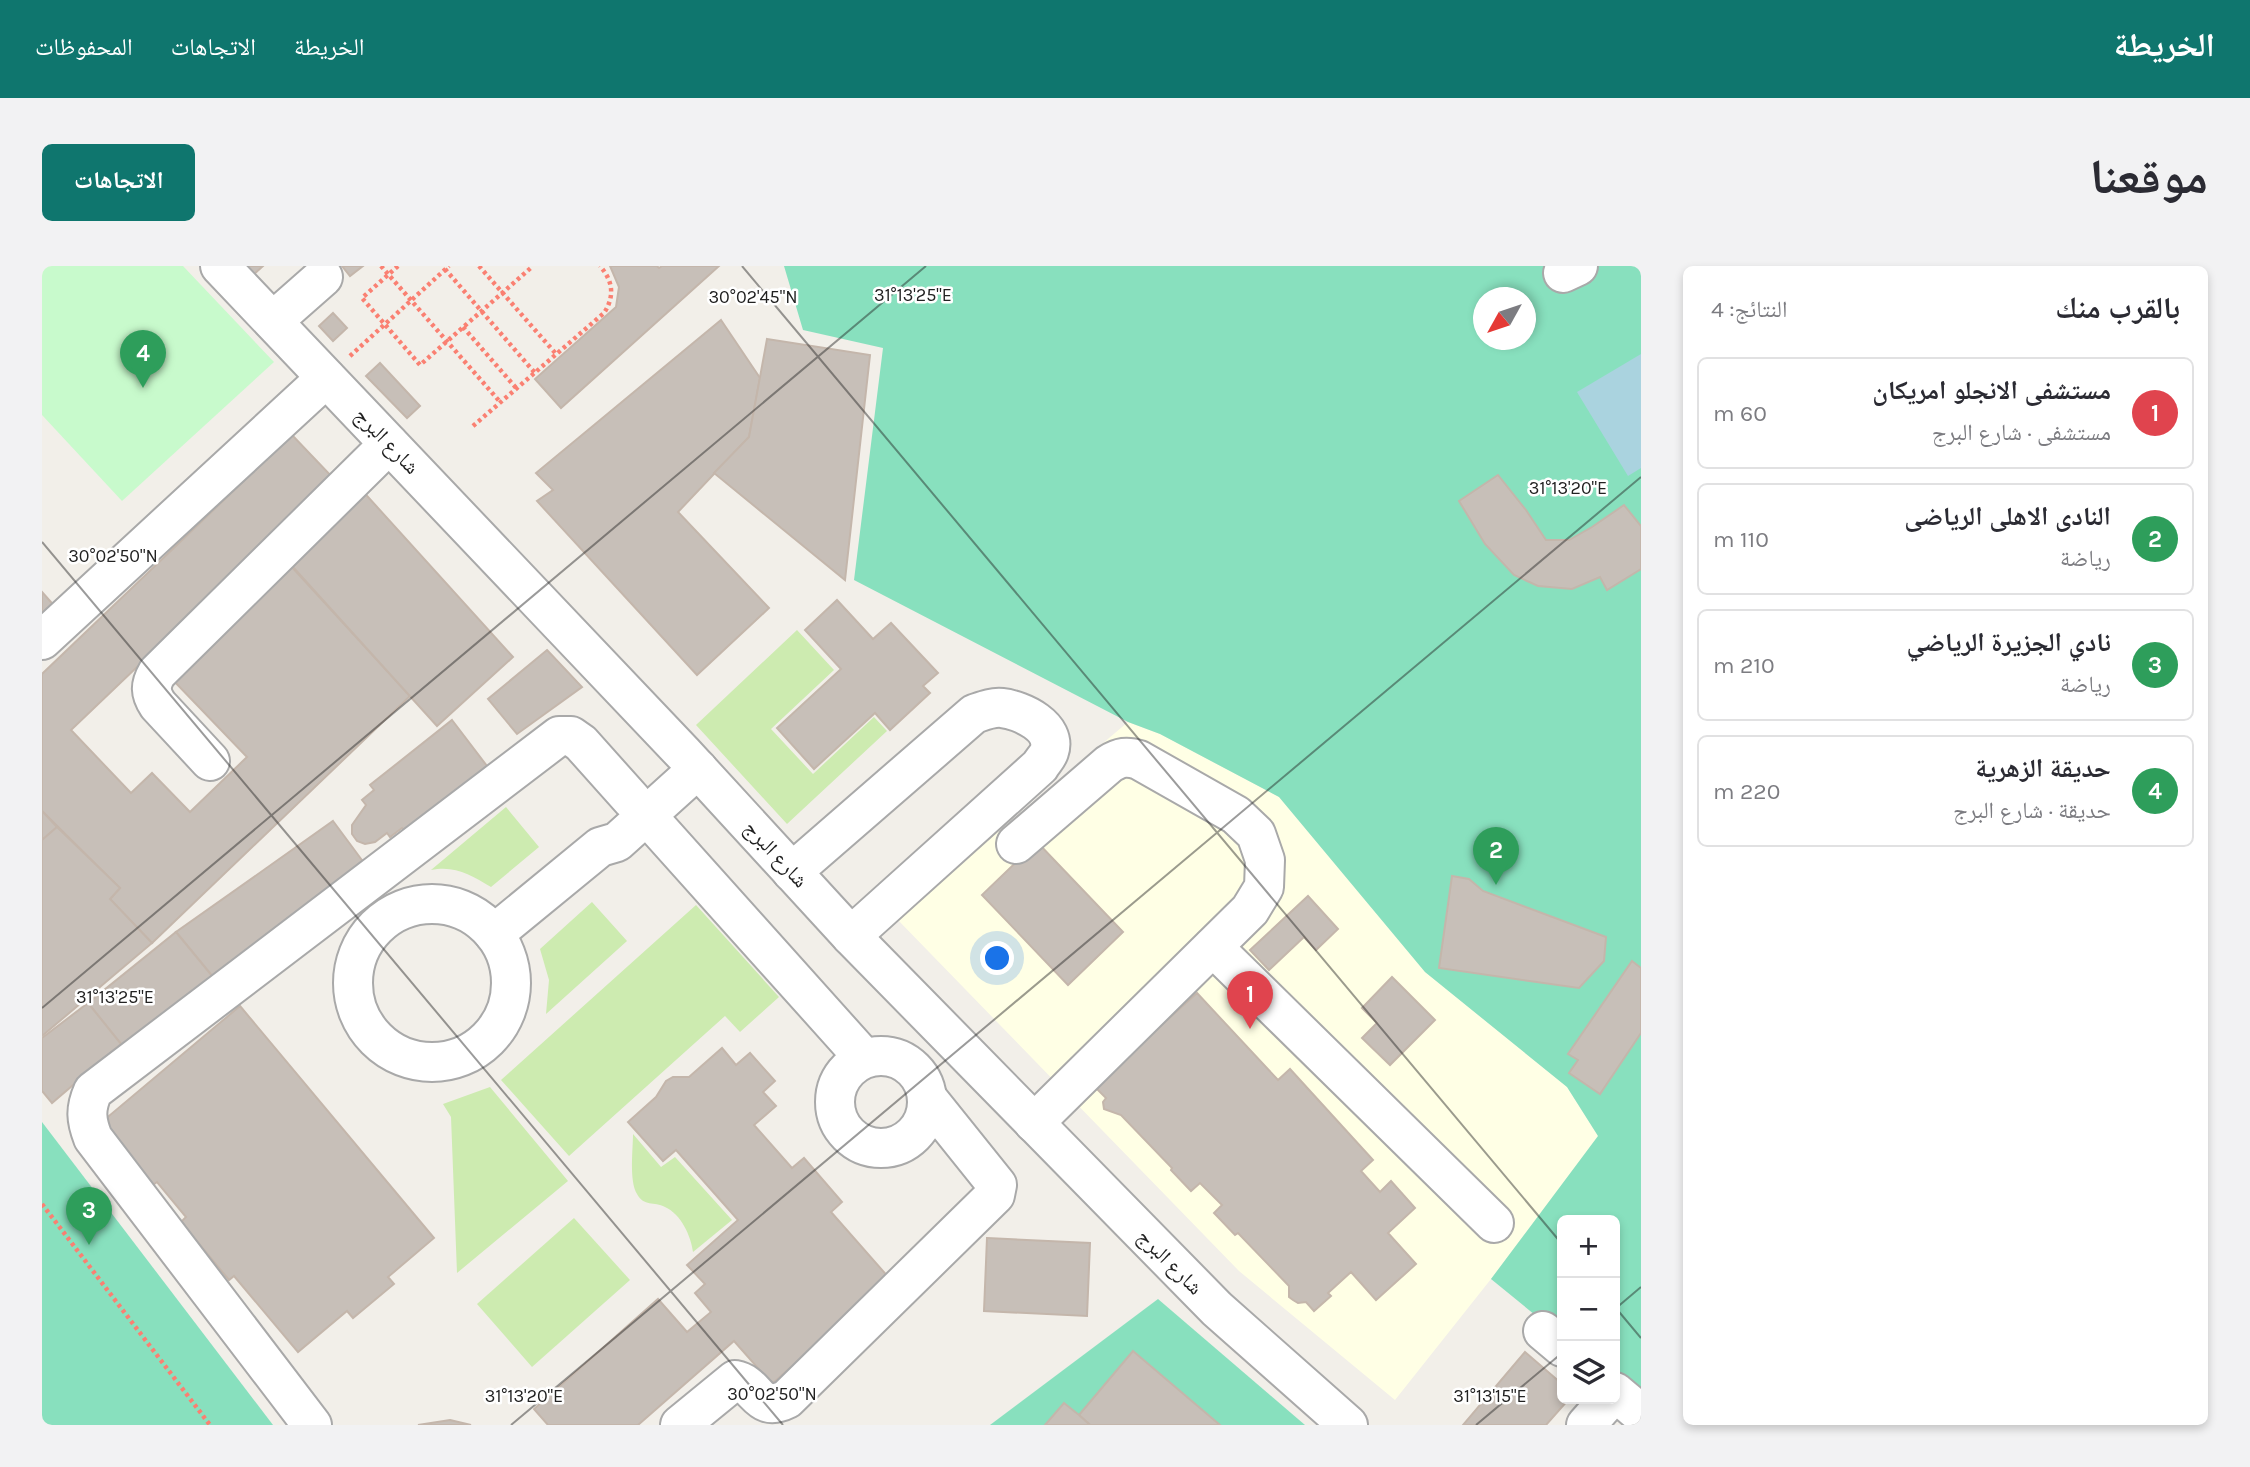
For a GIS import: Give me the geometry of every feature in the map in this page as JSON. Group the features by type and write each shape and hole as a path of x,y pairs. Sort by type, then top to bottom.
{"street":[{"name":"شارع البرج","path":"220,266 691,762 851,936 1217,1309 1348,1425"},
{"path":"273,321 323,277"},
{"path":"42,640 326,378"},
{"path":"210,761 158,705 152,695 151,683 157,673 389,444"},
{"path":"792,872 974,714 1004,708 1038,721 1049,734 1050,751 1040,765 851,936"},
{"path":"312,1425 93,1138 87,1122 86,1106 93,1091 559,736 570,736 581,743 864,1058"},
{"path":"1016,844 1108,764 1128,756 1236,815 1256,834 1265,860 1264,887 1250,909 1034,1123"},
{"path":"494,934 600,847 604,829 609,821 640,808 691,762"},
{"path":"340,903 367,938"},
{"path":"429,904 454,907 476,918 494,934 506,956 511,981 508,1006 497,1029 480,1046 458,1058 434,1063 409,1059 387,1049 368,1031 356,1009 352,985 356,960 367,938 384,920 405,908 429,904"},
{"path":"1213,947 1494,1223"},
{"path":"680,1425 735,1380 743,1382 766,1403 777,1404 787,1399 995,1195 997,1185 922,1085 906,1062 878,1055 864,1058 851,1066 836,1090 838,1119 846,1132 870,1147 899,1145 911,1138 921,1126 926,1113 922,1085 952,1039"},
{"path":"1620,1396 1641,1414"},
{"path":"1586,1425 1605,1404"}],"path":[{"path":"382,266 501,403"},
{"path":"398,266 362,298 420,365 533,266"},
{"path":"479,266 557,355"},
{"path":"473,426 597,320 609,304 611,286 609,276 600,266"},
{"path":"326,378 447,268 535,373"},
{"path":"463,327 517,389"},
{"path":"42,1204 210,1425"}],"shaded area":[{"path":"1128,722 1160,734 1279,797 1425,972 1567,1087 1598,1136 1491,1279 1395,1400 1239,1271 896,918"}],"green space":[{"path":"42,266 183,266 274,362 122,501 42,415"},
{"path":"784,266 1641,266 1641,1402 1620,1384 1620,1215 1557,1215 1557,1333 1491,1279 1598,1136 1567,1087 1425,972 1279,797 854,580 883,348 803,330"},
{"path":"797,630 834,670 771,729 813,774 874,717 887,731 787,824 696,725"},
{"path":"506,807 539,847 491,887 455,870 431,870"},
{"path":"592,902 627,941 546,1014 549,980 540,949"},
{"path":"696,905 779,997 740,1032 725,1016 569,1156 501,1080"},
{"path":"490,1087 568,1181 457,1273 451,1117 443,1104"},
{"path":"42,1122 273,1425 42,1425"},
{"path":"633,1134 661,1167 675,1157 732,1220 693,1252 690,1239 676,1215 661,1205 643,1201 637,1194 632,1173"},
{"path":"574,1218 630,1280 532,1367 477,1304"},
{"path":"1158,1299 1305,1425 990,1425"}],"water":[{"path":"1641,354 1641,468 1628,476 1577,392"}],"building":[{"path":"243,266 263,266 252,276"},
{"path":"342,266 363,266 350,276"},
{"path":"610,266 719,266 561,408 535,379 616,307 619,287"},
{"path":"333,313 347,328 333,341 319,326"},
{"path":"721,320 760,378 749,437 678,512 769,608 697,675 537,501 553,490 536,473"},
{"path":"767,339 870,355 845,580 714,473 749,437"},
{"path":"380,363 420,406 407,418 366,376"},
{"path":"292,435 334,479 71,730 131,793 152,773 190,812 247,757 171,678 290,565 410,696 152,943 110,899 120,888 42,811 42,674"},
{"path":"1498,475 1546,540 1569,540 1624,505 1641,526 1641,569 1607,590 1600,577 1572,589 1538,586 1514,575 1485,544 1459,501"},
{"path":"359,487 513,657 437,726 283,556"},
{"path":"42,592 58,610 42,626"},
{"path":"837,600 873,639 891,623 938,673 923,686 930,693 890,730 875,713 814,769 777,728 841,669 805,630"},
{"path":"547,650 582,687 517,734 488,699"},
{"path":"452,720 487,766 481,771 486,777 407,834 402,828 390,837 387,833 375,842 365,844 357,841 352,834 352,825 366,805 362,800 374,790 370,785"},
{"path":"42,811 57,827 42,840"},
{"path":"333,821 367,867 213,977 176,932"},
{"path":"57,827 120,888 110,899 152,943 42,1036 42,840"},
{"path":"1037,842 1123,932 1068,985 982,895"},
{"path":"1452,876 1469,879 1483,891 1606,937 1604,961 1579,988 1439,968"},
{"path":"1308,896 1338,929 1316,950 1304,937 1269,970 1250,950"},
{"path":"176,932 213,977 125,1049 88,1003"},
{"path":"1632,961 1641,968 1641,1033 1600,1094 1569,1073 1578,1060 1568,1054"},
{"path":"1392,977 1435,1020 1390,1065 1362,1038 1377,1023 1362,1008"},
{"path":"1197,993 1278,1080 1290,1069 1373,1160 1361,1171 1380,1192 1391,1181 1415,1208 1388,1233 1416,1264 1376,1300 1351,1272 1328,1293 1331,1296 1314,1311 1306,1302 1298,1303 1293,1300 1289,1297 1289,1286 1238,1233 1235,1235 1214,1213 1222,1205 1200,1183 1191,1191 1121,1115 1104,1109 1103,1102 1106,1098 1094,1086"},
{"path":"88,1003 121,1044 52,1103 42,1091 42,1038"},
{"path":"240,1006 434,1238 388,1277 394,1284 353,1318 347,1311 298,1352 234,1276 229,1280 181,1222 186,1217 157,1182 149,1188 97,1126"},
{"path":"722,1048 736,1065 750,1053 775,1081 763,1092 776,1106 754,1125 792,1168 804,1158 842,1202 831,1212 890,1279 772,1384 734,1341 638,1425 548,1425 534,1409 658,1299 687,1332 711,1312 695,1293 705,1284 687,1265 738,1220 676,1150 663,1161 628,1122 656,1097 666,1081 673,1077 689,1077"},
{"path":"987,1238 1090,1243 1087,1316 984,1311"},
{"path":"1133,1351 1220,1425 1090,1425 1079,1415"},
{"path":"1525,1352 1557,1380 1557,1404 1565,1404 1546,1425 1463,1425"},
{"path":"1064,1403 1079,1415 1090,1425 1045,1425"},
{"path":"450,1420 471,1425 418,1425"}],"place":[{"name":"حديقة الزهرية","path":"143,388"},
{"name":"النادى الاهلى الرياضى","path":"1496,885"},
{"name":"مستشفى الانجلو امريكان","path":"1250,1029"},
{"name":"نادي الجزيرة الرياضي","path":"89,1245"}]}
